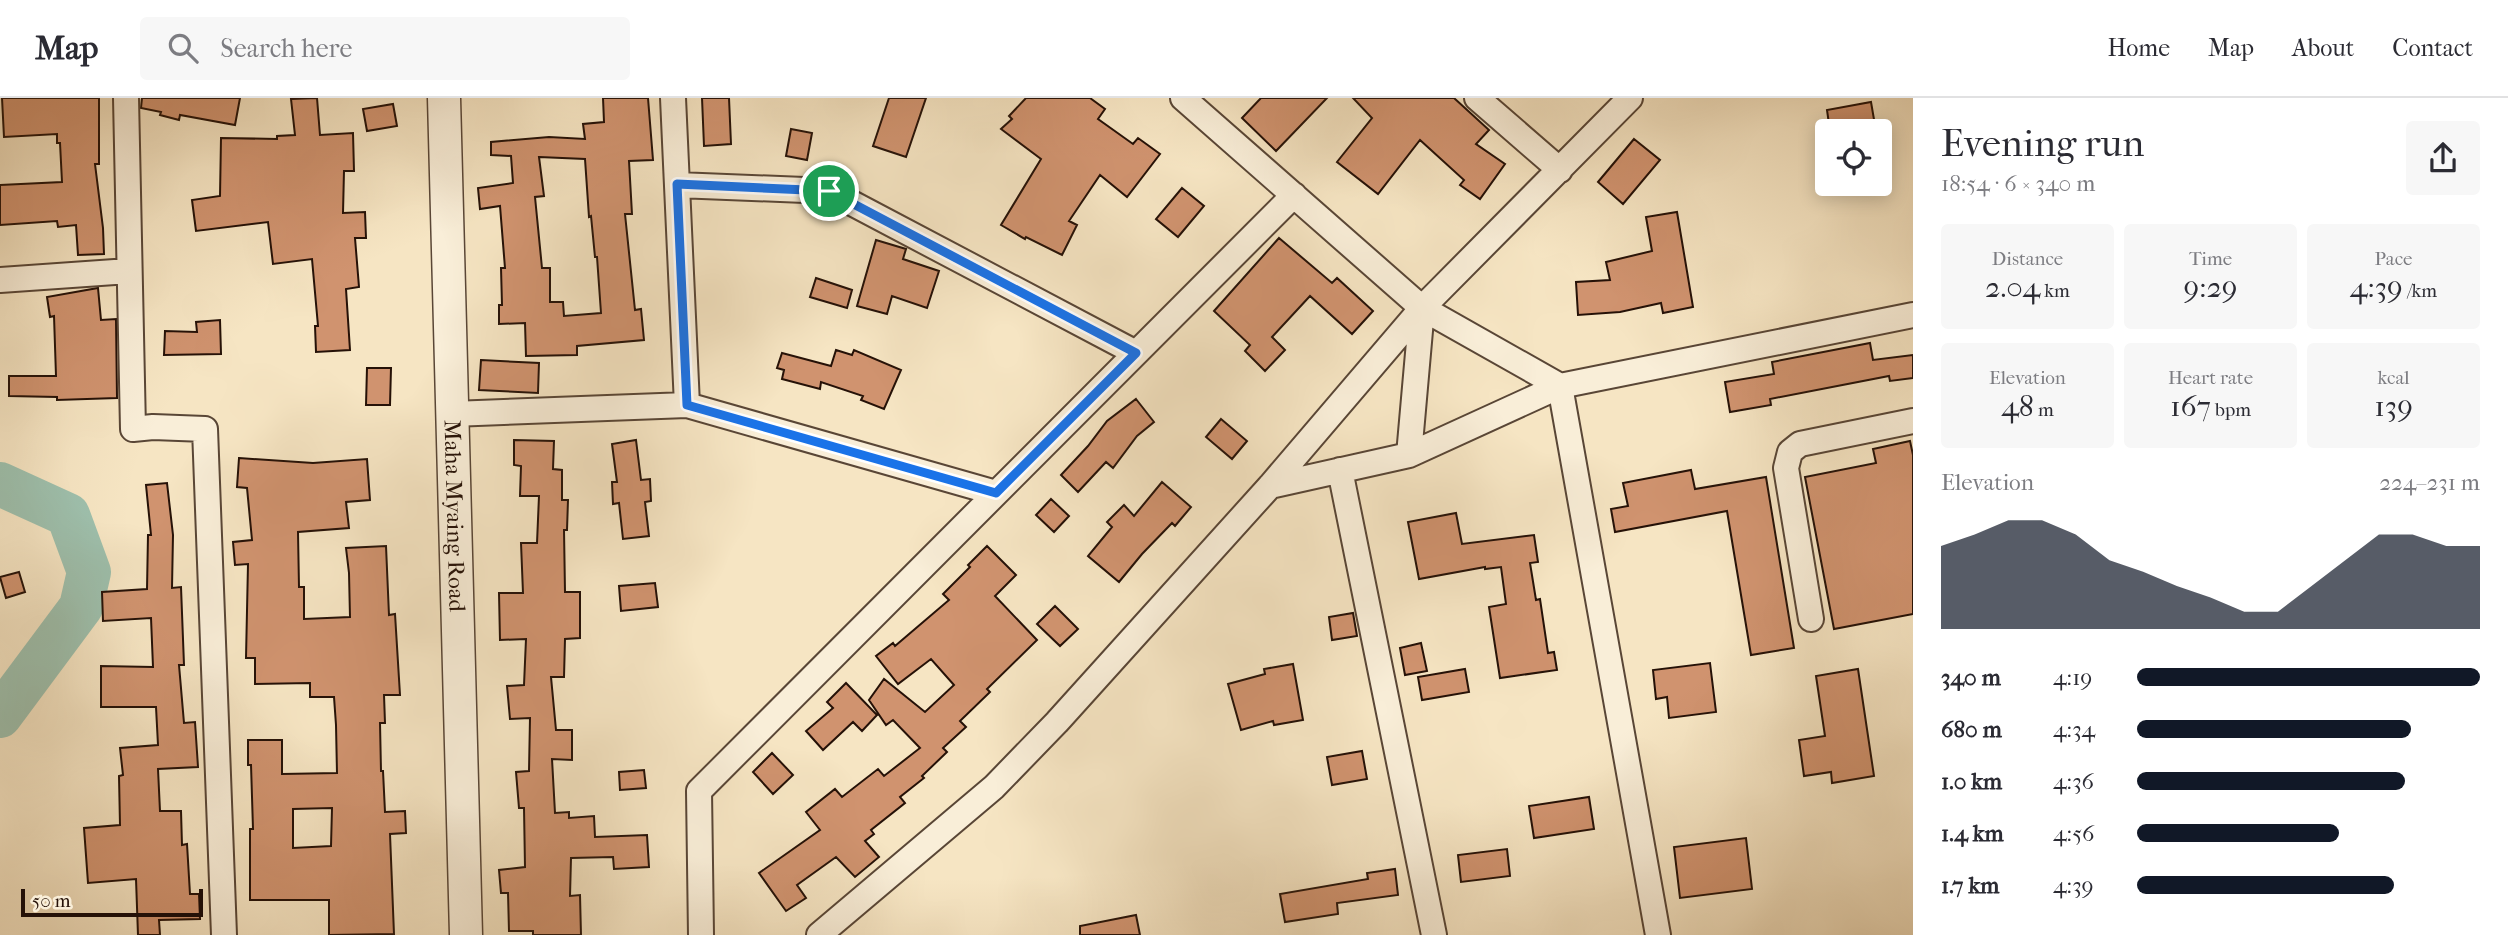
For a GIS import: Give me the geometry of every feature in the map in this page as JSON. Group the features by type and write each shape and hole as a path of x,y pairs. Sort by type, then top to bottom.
{"street":[{"path":"125,98 132,429 205,429 224,935"},
{"name":"Maha Myaing Road","path":"444,98 466,935"},
{"path":"673,98 687,405"},
{"path":"1183,98 1422,308 1560,386"},
{"path":"1477,98 1560,170"},
{"path":"819,935 994,786 1082,694 1270,486 1422,308 1630,98"},
{"path":"677,184 829,191 1136,353"},
{"path":"701,935 699,791 1294,195"},
{"path":"0,280 129,271"},
{"path":"1409,455 1422,308"},
{"path":"1270,486 1409,455 1560,386 1913,316"},
{"path":"1560,386 1658,935"},
{"path":"452,414 687,405 996,493"},
{"path":"1811,619 1786,468 1790,452 1800,444 1913,421"},
{"path":"1340,470 1434,935"}],"building":[{"path":"2,98 99,98 99,164 95,164 104,254 78,255 76,225 58,227 57,221 0,225 0,185 62,182 57,134 4,137"},
{"path":"142,98 240,98 235,125 180,115 179,120 160,115 161,112 141,108"},
{"path":"317,98 320,135 353,133 354,171 344,171 343,213 365,212 366,238 355,238 359,287 346,289 350,350 316,352 315,326 318,326 312,259 273,264 268,222 196,231 192,200 220,196 221,138 277,139 277,136 295,135 291,99"},
{"path":"603,98 648,98 653,160 629,161 632,214 625,214 635,310 641,309 644,340 577,346 577,355 526,356 525,323 499,324 499,305 502,305 501,268 505,268 500,206 480,209 478,188 513,183 511,156 491,155 491,142 549,137 585,139 583,124 604,122","holes":["539,157 585,159 601,313 564,316 563,302 550,302 550,268 542,268 535,197 544,196"]},
{"path":"702,98 729,98 731,144 704,146"},
{"path":"889,98 926,98 906,157 873,146"},
{"path":"1026,98 1090,98 1105,109 1098,119 1133,144 1138,138 1160,154 1127,197 1100,175 1069,221 1077,225 1062,255 1001,225 1041,159 1001,129 1012,119 1009,116"},
{"path":"1261,98 1327,98 1276,151 1242,118"},
{"path":"1353,98 1454,98 1489,130 1476,144 1505,164 1480,199 1460,185 1464,180 1420,140 1378,194 1337,162 1372,118"},
{"path":"1871,102 1874,119 1828,119 1827,110"},
{"path":"393,104 397,126 367,131 363,109"},
{"path":"791,129 812,133 807,160 786,156"},
{"path":"1634,139 1660,160 1623,204 1598,182"},
{"path":"1182,188 1204,206 1178,237 1156,219"},
{"path":"1677,212 1693,307 1663,313 1661,303 1620,312 1578,315 1576,282 1610,280 1606,262 1652,251 1646,217"},
{"path":"1279,238 1332,283 1337,278 1373,311 1352,334 1310,296 1272,337 1285,350 1265,371 1245,351 1250,345 1214,311"},
{"path":"876,240 906,249 903,259 939,271 927,308 892,296 887,314 857,306"},
{"path":"816,278 852,290 847,308 810,297"},
{"path":"98,288 101,320 116,319 117,398 57,400 57,397 9,396 9,376 56,376 54,316 50,317 47,297"},
{"path":"220,320 221,354 164,355 165,331 197,332 196,322"},
{"path":"1870,343 1873,360 1913,355 1913,378 1890,381 1889,376 1770,399 1771,405 1730,412 1725,382 1774,374 1772,362"},
{"path":"836,350 852,355 854,350 901,370 884,409 861,400 863,396 821,382 820,389 782,379 784,370 777,368 782,353 831,366"},
{"path":"481,360 539,363 538,393 479,390"},
{"path":"367,368 391,368 390,405 366,405"},
{"path":"1136,399 1154,422 1137,436 1113,468 1106,462 1078,492 1061,475 1107,421"},
{"path":"1221,419 1247,441 1232,459 1206,437"},
{"path":"514,440 554,441 553,469 562,470 562,500 568,500 567,530 564,530 565,592 580,592 580,638 565,639 564,677 551,677 556,730 572,730 572,760 552,759 555,813 569,812 569,818 594,816 595,837 647,835 649,867 614,869 613,857 571,858 570,896 580,895 581,935 533,935 533,931 509,931 508,893 501,893 499,870 525,867 524,808 519,808 516,772 529,771 530,718 510,719 507,686 524,685 526,639 500,640 499,593 523,593 521,543 537,543 539,496 520,496 521,466 514,465"},
{"path":"636,440 641,480 650,479 651,501 645,502 649,536 623,539 619,503 613,504 612,482 617,482 612,444"},
{"path":"1910,441 1913,455 1913,614 1834,629 1805,477 1876,463 1873,449"},
{"path":"239,458 313,463 367,459 370,500 346,502 349,528 298,532 299,587 304,587 304,619 350,617 346,548 386,546 389,615 395,614 400,695 384,695 385,723 380,723 381,771 385,812 405,811 406,833 390,834 394,934 329,935 329,900 250,900 250,829 253,829 248,740 282,740 282,774 337,773 336,725 334,697 310,697 310,683 255,684 255,658 246,658 248,564 235,565 233,542 252,540 247,488 237,487","holes":["332,808 331,846 293,848 293,809"]},
{"path":"1691,470 1695,489 1766,477 1794,648 1751,655 1727,511 1615,532 1611,509 1628,506 1623,483"},
{"path":"1162,482 1191,507 1175,526 1172,523 1142,554 1119,582 1088,556 1112,527 1107,522 1124,505 1134,516"},
{"path":"167,483 173,535 172,588 181,587 184,665 179,665 184,723 195,722 198,767 158,769 160,811 181,811 182,845 187,844 190,894 199,894 200,919 159,920 160,935 138,935 136,879 88,883 84,828 120,825 119,776 123,775 120,748 158,745 156,707 101,707 101,666 153,667 151,618 103,621 102,592 147,589 148,535 151,535 146,485"},
{"path":"1051,499 1069,516 1054,532 1036,515"},
{"path":"1456,513 1462,544 1534,535 1538,562 1530,563 1536,600 1540,599 1548,653 1554,652 1557,670 1500,678 1489,607 1506,604 1501,567 1485,567 1419,579 1408,522"},
{"path":"987,546 1016,575 995,596 1037,640 987,689 990,692 960,721 966,727 943,748 947,752 922,776 924,778 900,797 905,803 871,830 874,834 865,841 879,857 855,877 836,857 797,885 806,898 786,911 759,873 820,830 806,812 835,789 842,797 878,769 884,776 920,748 893,720 886,725 869,700 884,679 925,712 954,685 931,659 898,684 876,656 893,643 895,646 949,600 943,594"},
{"path":"19,572 25,592 6,598 0,577"},
{"path":"655,583 658,607 621,611 619,586"},
{"path":"1055,606 1078,629 1060,646 1037,624"},
{"path":"1353,613 1357,636 1332,640 1329,617"},
{"path":"1421,643 1427,671 1405,675 1400,648"},
{"path":"1710,663 1716,712 1669,718 1667,697 1656,699 1653,670"},
{"path":"1293,664 1303,720 1274,725 1273,721 1241,730 1228,684 1265,674 1264,669"},
{"path":"1465,669 1469,692 1422,700 1418,677"},
{"path":"1858,669 1874,776 1832,783 1831,772 1804,776 1799,740 1825,736 1816,676"},
{"path":"846,683 877,715 862,731 853,722 823,750 806,731 833,708 827,702"},
{"path":"1362,751 1367,779 1332,785 1327,757"},
{"path":"772,753 793,775 773,794 753,772"},
{"path":"644,770 646,788 620,790 619,772"},
{"path":"1589,797 1594,829 1534,838 1529,806"},
{"path":"1746,838 1752,889 1680,898 1674,847"},
{"path":"1507,849 1510,876 1461,882 1458,855"},
{"path":"1395,869 1398,895 1337,903 1338,914 1285,922 1280,894 1368,879 1367,873"},
{"path":"1136,915 1140,935 1080,935 1080,926"}],"waterway":[{"path":"0,484 68,515 89,572 81,607 0,716"}],"route":[{"path":"677,184 829,191 1136,353 996,493 687,405 677,184"}]}
